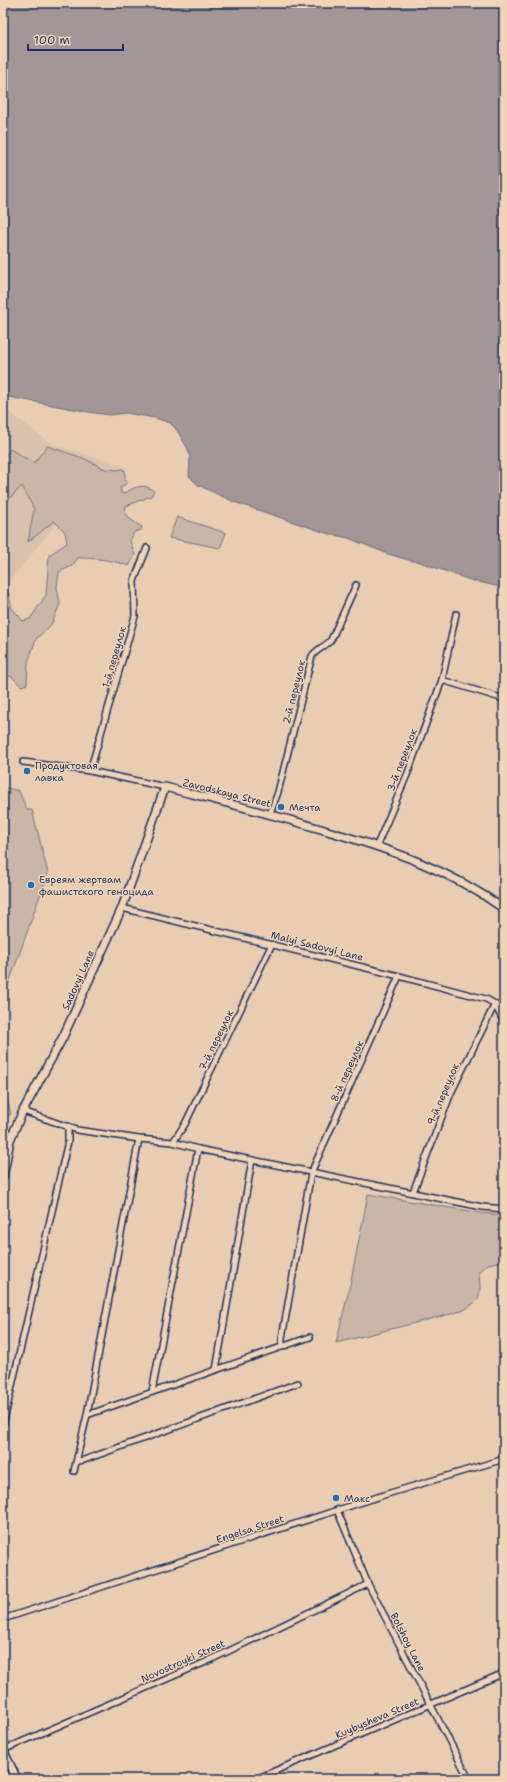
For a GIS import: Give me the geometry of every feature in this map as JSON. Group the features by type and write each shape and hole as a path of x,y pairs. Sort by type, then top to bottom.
{"street":[{"name":"1-й переулок","path":"90,771 135,616 134,581 147,548"},
{"name":"2-й переулок","path":"270,814 278,792 312,656 316,651 327,645 331,640 356,586"},
{"name":"3-й переулок","path":"377,845 407,775 442,680 456,614"},
{"path":"442,680 504,699"},
{"name":"Zavodskaya Street","path":"23,762 90,771 165,787 270,814 377,845 458,879 502,908"},
{"name":"Sadovyi Lane","path":"3,1177 10,1140 23,1111 63,1037 122,908 165,787"},
{"path":"502,908 504,896"},
{"name":"Malyi Sadovyi Lane","path":"122,908 196,927 272,944 486,999 495,1004 504,1012"},
{"name":"7-й переулок","path":"173,1142 185,1124 272,944"},
{"name":"8-й переулок","path":"282,1346 282,1338 311,1173 399,976"},
{"path":"495,1004 504,1022"},
{"name":"9-й переулок","path":"414,1192 451,1093 495,1004"},
{"path":"23,1111 77,1130 139,1139 173,1142 198,1149 311,1173 414,1192 482,1207 504,1209"},
{"path":"3,1425 68,1141 68,1126"},
{"path":"74,1471 87,1415 139,1139"},
{"path":"152,1392 198,1149"},
{"path":"216,1370 252,1160"},
{"path":"87,1415 310,1337"},
{"path":"77,1460 84,1460 298,1382"},
{"name":"Engelsa Street","path":"3,1620 336,1510 504,1459"},
{"name":"Bolshoy Lane","path":"336,1510 368,1584 469,1779"},
{"name":"Novostroyki Street","path":"3,1750 208,1661 368,1584"},
{"name":"Kuybysheva Street","path":"256,1779 504,1673"},
{"path":"3,1750 17,1779"}],"shaded area":[{"path":"3,3 504,3 504,588 470,580 417,561 388,554 348,538 326,533 234,502 198,485 189,476 190,458 188,449 176,429 170,423 155,418 126,413 110,415 95,413 3,396"},
{"path":"3,407 51,444 129,468 57,523 3,589"},
{"path":"47,446 83,458 105,469 122,469 125,471 125,479 127,483 121,487 121,493 123,494 134,488 142,486 150,488 154,491 151,496 126,506 125,512 131,520 142,527 141,530 134,532 130,541 135,555 129,566 117,562 91,558 78,558 72,566 59,572 57,587 60,604 51,625 36,639 28,662 27,684 21,686 11,676 3,677 3,573 12,608 23,621 30,619 46,595 49,555 67,543 65,532 54,521 28,542 34,509 22,486 8,500 3,530 3,459 10,449 34,463"},
{"path":"177,517 226,533 220,548 169,538"},
{"path":"3,787 19,791 27,810 32,810 48,873 3,1000"},
{"path":"3,1051 5,1090 11,1114 3,1118"},
{"path":"368,1194 481,1213 504,1215 504,1261 488,1264 479,1271 479,1295 474,1303 462,1311 336,1343 350,1285"}],"place":[{"name":"Продуктовая лавка","path":"27,771"},
{"name":"Мечта","path":"281,807"},
{"name":"Евреям жертвам фашистского геноцида","path":"31,885"},
{"name":"Макс","path":"336,1498"}]}
